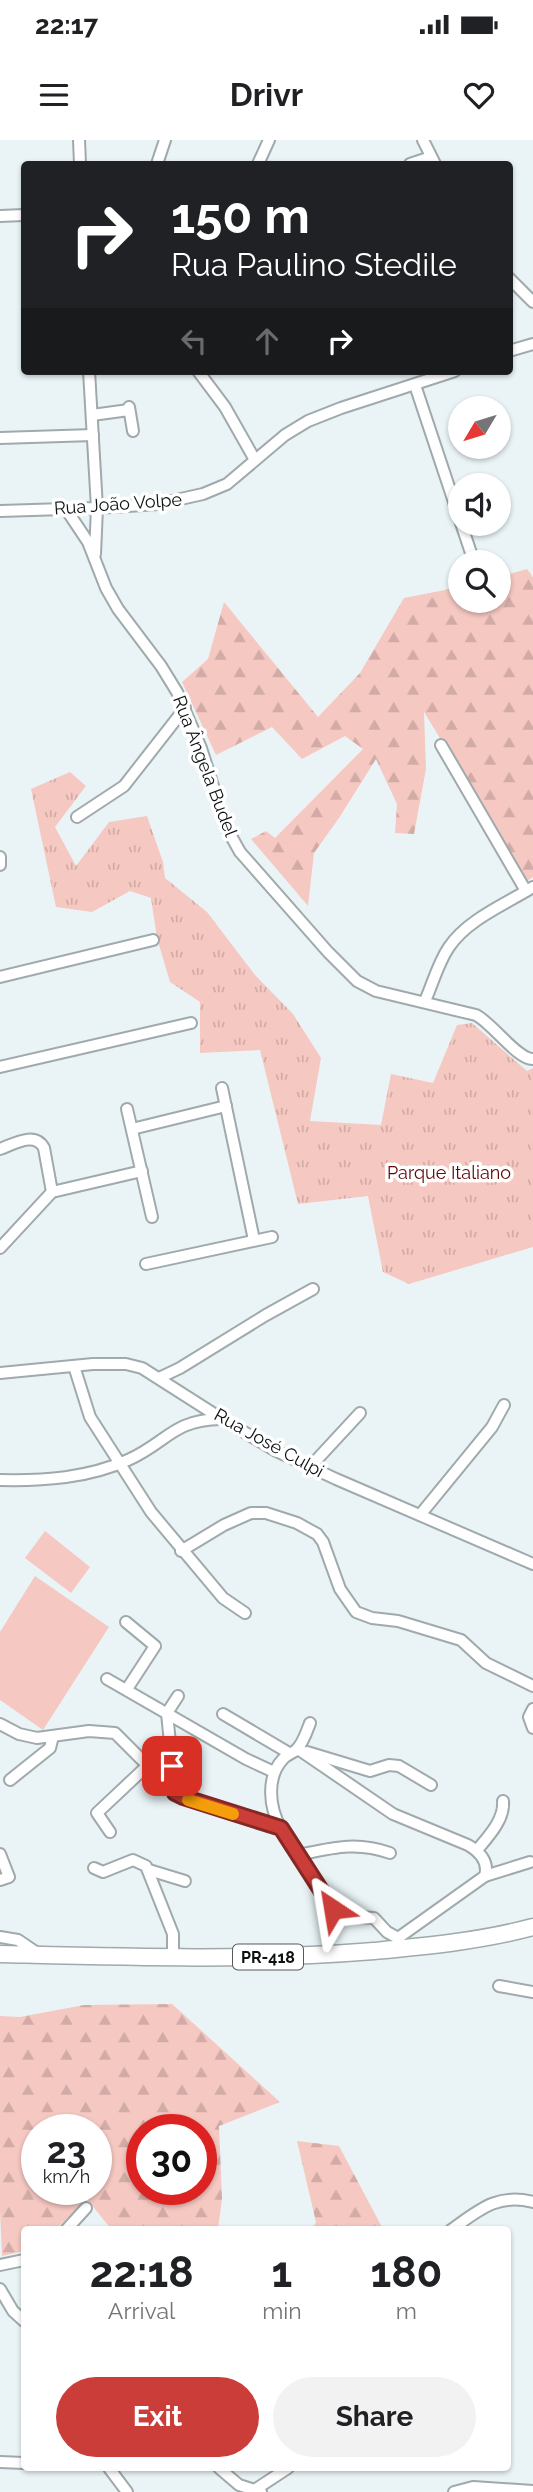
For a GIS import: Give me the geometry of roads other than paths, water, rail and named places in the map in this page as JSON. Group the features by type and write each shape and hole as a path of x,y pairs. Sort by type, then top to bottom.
{"highway":[{"name":"PR-418","path":"0,1954 260,1957 399,1943 460,1942 533,1927"}],"street":[{"path":"79,140 80,161"},
{"path":"158,161 165,140"},
{"path":"259,161 269,140"},
{"path":"423,140 433,161"},
{"path":"0,216 21,215"},
{"path":"513,282 533,302"},
{"path":"513,350 533,344"},
{"path":"89,375 97,508 95,556"},
{"path":"201,375 225,407 255,460"},
{"name":"Rua João Volpe","path":"0,511 174,502 203,495 227,484 285,435 308,421 444,375"},
{"path":"415,385 448,483"},
{"path":"92,415 129,407 133,431"},
{"path":"0,438 93,435"},
{"name":"Rua Ângela Budel","path":"66,509 95,556 111,597 169,678 185,708 226,827 252,869 357,981 376,991 425,1001 482,1018 531,1059"},
{"path":"77,817 124,786 185,708"},
{"path":"425,1001 445,953 457,937 477,921 530,889 441,745"},
{"path":"0,857 0,865"},
{"path":"0,977 153,940"},
{"path":"0,1067 191,1023"},
{"path":"222,1088 254,1240"},
{"path":"132,1129 226,1106"},
{"path":"127,1109 152,1217"},
{"path":"0,1149 24,1140 34,1139 40,1142 44,1148 52,1192"},
{"path":"0,1248 52,1192 142,1171"},
{"path":"146,1264 272,1237"},
{"path":"159,1378 313,1289"},
{"name":"Rua José Culpi","path":"0,1373 125,1364 142,1368 264,1444 310,1467 533,1564"},
{"path":"74,1366 90,1417 160,1525 223,1598 245,1613"},
{"path":"421,1515 492,1427 504,1405"},
{"path":"310,1467 360,1413"},
{"path":"0,1479 49,1480 75,1476 118,1464 182,1426 203,1419 222,1419"},
{"path":"181,1550 251,1513 266,1513 297,1523 317,1534 323,1542 340,1589 356,1612 372,1618 398,1621 461,1640 486,1663 533,1686"},
{"path":"126,1622 155,1646 127,1689"},
{"path":"107,1679 246,1759 274,1772"},
{"path":"175,1793 167,1713 178,1696"},
{"path":"533,1709 529,1717 533,1728"},
{"path":"223,1714 293,1751 393,1814 477,1850 486,1867 485,1876"},
{"path":"310,1723 293,1751 274,1772 271,1795 274,1816 336,1913 374,1918 399,1943 485,1876 530,1862"},
{"path":"0,1724 29,1737 89,1731 115,1733 175,1793 192,1801 281,1828"},
{"path":"10,1780 50,1748 52,1736"},
{"path":"293,1751 370,1771 389,1765 400,1766 431,1785"},
{"path":"110,1832 97,1813 147,1766"},
{"path":"477,1850 500,1817 504,1808 503,1801"},
{"path":"298,1855 352,1846 371,1847 390,1853"},
{"path":"0,1854 5,1879"},
{"path":"94,1867 103,1872 130,1861 140,1861 149,1870 173,1934 173,1957"},
{"path":"149,1870 185,1881"},
{"path":"0,1937 18,1940 40,1955"},
{"path":"499,1986 533,1992"},
{"path":"457,2226 498,2200 508,2198 533,2202"},
{"path":"70,2226 86,2208"},
{"path":"0,2265 21,2261"},
{"path":"0,2289 21,2319"},
{"path":"0,2462 21,2463"},
{"path":"111,2471 127,2492"},
{"path":"223,2471 239,2485 258,2490 284,2471"},
{"path":"454,2492 473,2487 533,2491"}],"park label":[{"name":"Parque Italiano","path":"449,1173"}]}
